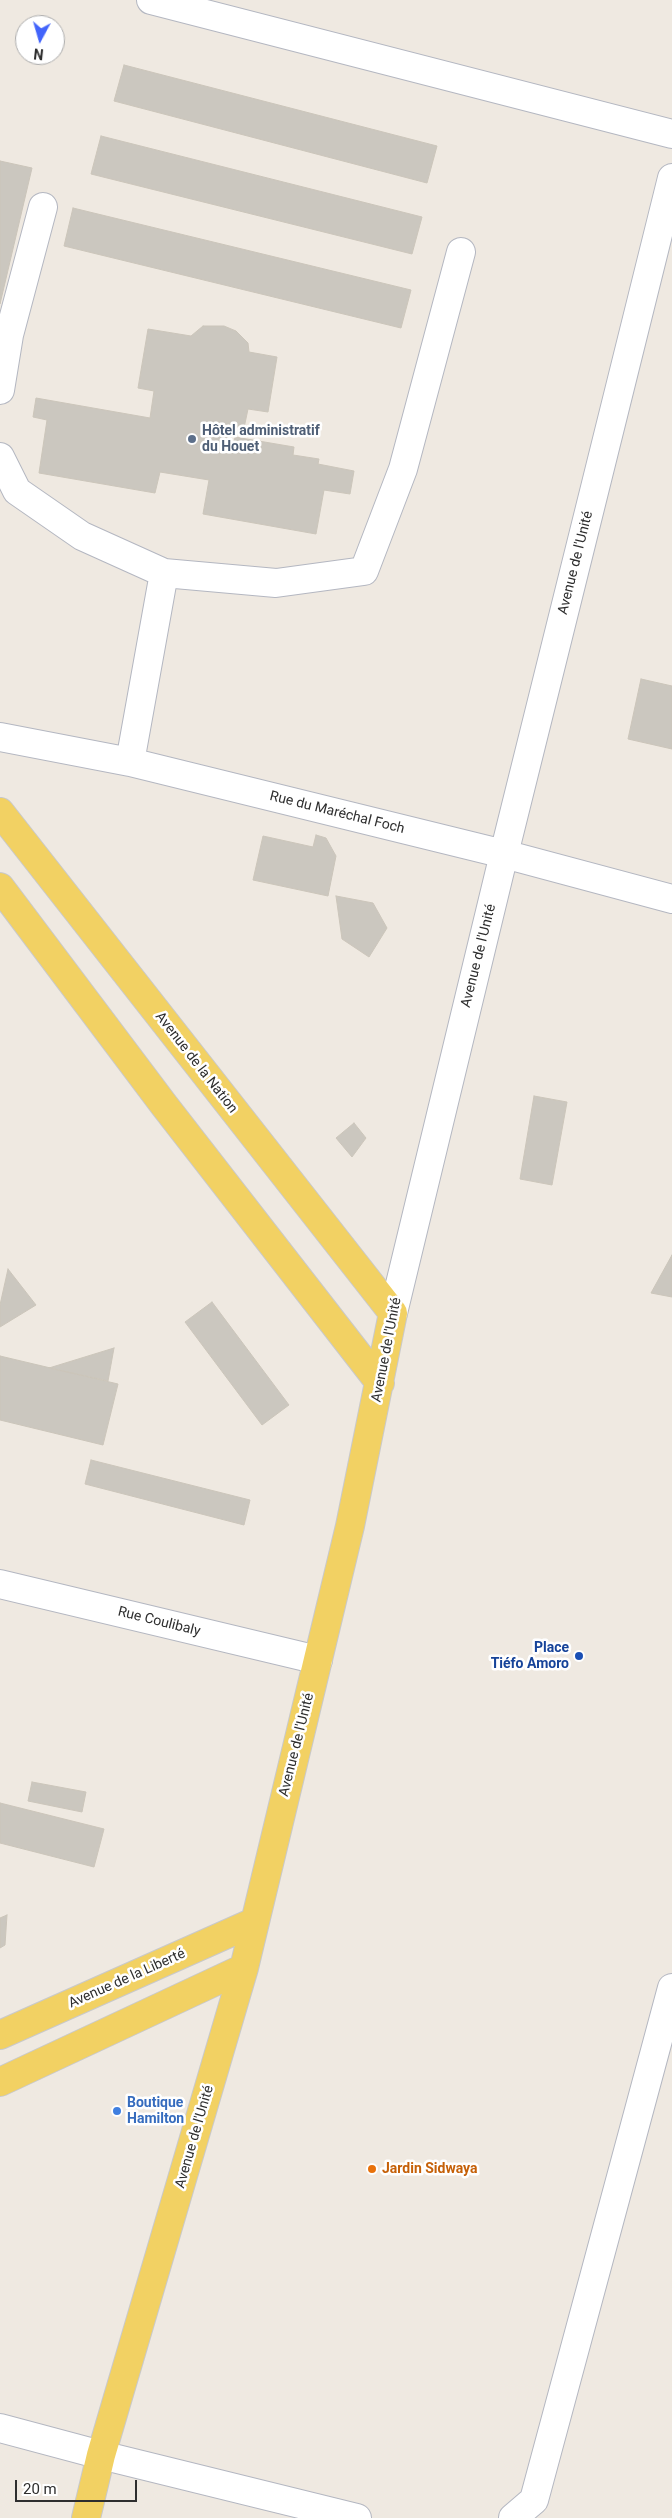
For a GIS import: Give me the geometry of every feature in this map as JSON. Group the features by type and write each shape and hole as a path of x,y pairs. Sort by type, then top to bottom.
{"main road":[{"name":"Avenue de la Nation","path":"0,812 393,1313"},
{"path":"0,887 164,1104 380,1383"},
{"name":"Avenue de l'Unité","path":"86,2518 101,2456 244,1968 350,1526 393,1313"},
{"name":"Avenue de la Liberté","path":"0,2035 254,1922"},
{"path":"0,2082 244,1968"}],"street":[{"path":"151,0 672,134"},
{"name":"Avenue de l'Unité","path":"393,1313 504,854 672,178"},
{"path":"0,390 9,335 43,208"},
{"path":"0,457 16,491 82,536 164,573 276,583 364,571 403,469 461,252"},
{"path":"130,762 164,573"},
{"name":"Rue du Maréchal Foch","path":"0,737 130,762 504,854 672,899"},
{"name":"Rue Coulibaly","path":"0,1584 318,1660"},
{"path":"513,2518 534,2500 672,1988"},
{"path":"0,2428 101,2456 357,2518"}],"building":[{"path":"124,65 437,146 427,183 114,101"},
{"path":"101,136 422,217 412,254 91,174"},
{"path":"0,161 32,168 0,304"},
{"path":"73,208 411,290 401,328 64,246"},
{"path":"203,326 224,326 236,331 248,343 249,352 277,357 268,412 248,409 244,428 230,426 226,448 233,449 235,437 294,447 293,455 319,459 318,464 354,471 350,494 324,490 316,534 203,514 209,480 160,472 155,493 39,473 47,420 33,417 36,398 150,418 154,391 138,388 148,329 191,336"},
{"path":"641,679 672,686 672,749 628,739"},
{"path":"316,835 326,838 336,856 328,896 253,880 263,836 313,847"},
{"path":"336,896 373,903 387,928 369,957 342,939"},
{"path":"534,1096 567,1102 552,1185 520,1179"},
{"path":"354,1123 366,1138 352,1157 336,1138"},
{"path":"672,1255 672,1297 651,1293"},
{"path":"8,1269 36,1305 0,1327 0,1305"},
{"path":"212,1302 289,1405 262,1425 185,1322"},
{"path":"114,1348 108,1381 49,1368"},
{"path":"0,1356 118,1384 103,1445 0,1420"},
{"path":"91,1460 250,1500 244,1525 85,1484"},
{"path":"32,1782 86,1792 82,1812 28,1801"},
{"path":"0,1803 104,1829 94,1867 0,1843"},
{"path":"7,1915 5,1945 0,1948 0,1918"}],"place":[{"name":"Hôtel administratif du Houet","path":"192,439"},
{"name":"Place Tiéfo Amoro","path":"579,1656"},
{"name":"Boutique Hamilton","path":"117,2111"},
{"name":"Jardin Sidwaya","path":"372,2169"}]}
